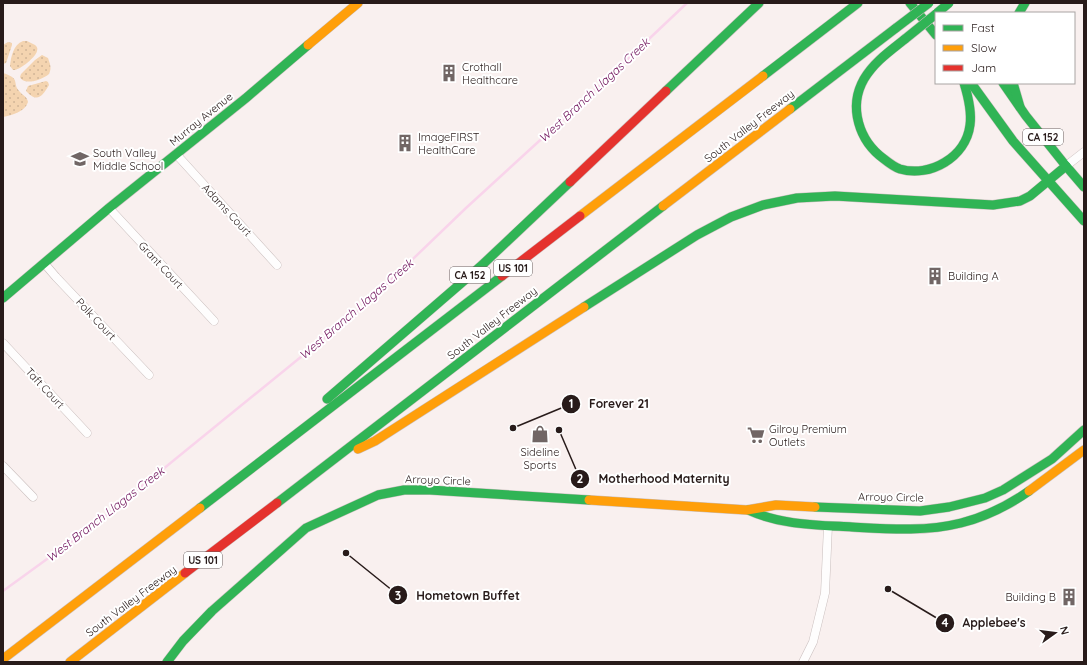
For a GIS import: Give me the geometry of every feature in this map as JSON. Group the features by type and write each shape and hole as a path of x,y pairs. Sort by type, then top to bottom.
{"main road":[{"name":"Murray Avenue","path":"3,298 109,208 246,98 358,3"},
{"name":"CA 152","path":"168,532 466,279 759,3"},
{"name":"US 101","path":"3,659 858,3"},
{"path":"910,3 935,34"},
{"name":"South Valley Freeway","path":"70,662 929,3"},
{"path":"944,3 951,12"},
{"path":"937,12 949,3"},
{"path":"1020,12 1025,3"},
{"path":"935,14 879,61 868,74 861,85 856,98 855,111 858,124 870,147 883,159 899,169 917,172 934,169 949,161 964,146 970,130 970,106 964,84"},
{"path":"972,84 1013,142 1084,221"},
{"name":"CA 152","path":"1004,84 1066,166"},
{"path":"1013,84 1020,107"},
{"path":"337,458 375,441 697,234 742,212 782,199 817,196 979,205 1007,204 1020,201 1030,196 1066,166 1084,188"},
{"name":"Arroyo Circle","path":"167,662 183,641 212,611 306,528 378,494 404,490 430,490 747,510 776,505 920,511 949,508 985,498 1003,490 1052,459 1084,430"},
{"name":"Arroyo Circle","path":"747,510 769,519 828,526 901,530 950,526 963,523 994,511 1011,502 1037,486 1084,450"}],"street":[{"path":"1066,166 1084,152"},
{"name":"Adams Court","path":"176,154 277,265"},
{"name":"Grant Court","path":"109,208 214,322"},
{"name":"Polk Court","path":"44,262 56,277 149,375"},
{"name":"Taft Court","path":"3,343 87,432"},
{"path":"3,466 33,497"},
{"path":"803,662 813,642 825,593 828,526"}],"shaded area":[{"path":"23,41 27,41 35,45 37,48 36,54 27,63 16,70 13,70 10,66 13,52 17,45"},
{"path":"8,42 12,43 12,45 6,63 3,64 3,45"},
{"path":"42,55 48,58 51,68 49,74 29,82 22,80 20,77 21,74"},
{"path":"3,73 14,79 17,89 26,97 28,102 21,111 3,117"},
{"path":"46,81 49,85 44,93 39,97 33,97 26,91 28,86"}],"waterway":[{"name":"West Branch Llagas Creek","path":"3,591 98,522 366,304 466,208 687,3"}],"traffic: fast":[{"path":"666,91 759,3"},
{"path":"763,76 858,3"},
{"path":"910,3 935,34"},
{"path":"896,28 929,3"},
{"path":"938,12 949,3"},
{"path":"1020,12 1025,3"},
{"path":"905,39 935,15"},
{"path":"790,109 896,28"},
{"path":"905,39 883,57 868,73 859,90 857,101 857,112 862,133 875,152 888,162 900,169 911,171 923,170 945,162 962,147 970,125 970,109 964,84"},
{"path":"3,298 109,208 246,98 308,45"},
{"path":"972,84 1013,141 1084,221"},
{"path":"1004,84 1026,116 1066,166 1048,181"},
{"path":"1013,84 1020,107"},
{"path":"1066,166 1084,187"},
{"path":"584,307 697,235 731,217 763,205 797,198 835,196 993,205 1020,201 1030,196 1048,181"},
{"path":"327,399 481,266 570,182"},
{"path":"277,503 663,206"},
{"path":"200,508 502,276"},
{"path":"815,507 920,511 949,507 985,498 1003,490 1052,459 1084,430"},
{"path":"167,662 183,641 212,611 306,528 378,495 404,490 430,490 589,500"},
{"path":"748,510 773,519 825,526 920,529 961,523 988,514 1005,506 1029,491"}],"traffic: slow":[{"path":"308,45 358,3"},
{"path":"580,216 763,76"},
{"path":"663,206 790,109"},
{"path":"358,449 375,441 584,307"},
{"path":"1029,491 1084,450"},
{"path":"589,500 747,510 776,505 815,507"},
{"path":"3,659 200,508"},
{"path":"70,662 185,573"}],"traffic: jam":[{"path":"570,182 666,91"},
{"path":"502,276 580,216"},
{"path":"185,573 277,503"}],"place":[{"name":"Crothall Healthcare","path":"449,73"},
{"name":"ImageFIRST HealthCare","path":"405,143"},
{"name":"South Valley Middle School","path":"80,159"},
{"name":"Building A","path":"935,276"},
{"name":"Forever 21","path":"513,428"},
{"name":"Motherhood Maternity","path":"559,430"},
{"name":"Sideline Sports","path":"540,434"},
{"name":"Gilroy Premium Outlets","path":"756,435"},
{"name":"Hometown Buffet","path":"346,553"},
{"name":"Applebee's","path":"888,589"},
{"name":"Building B","path":"1069,597"}]}
